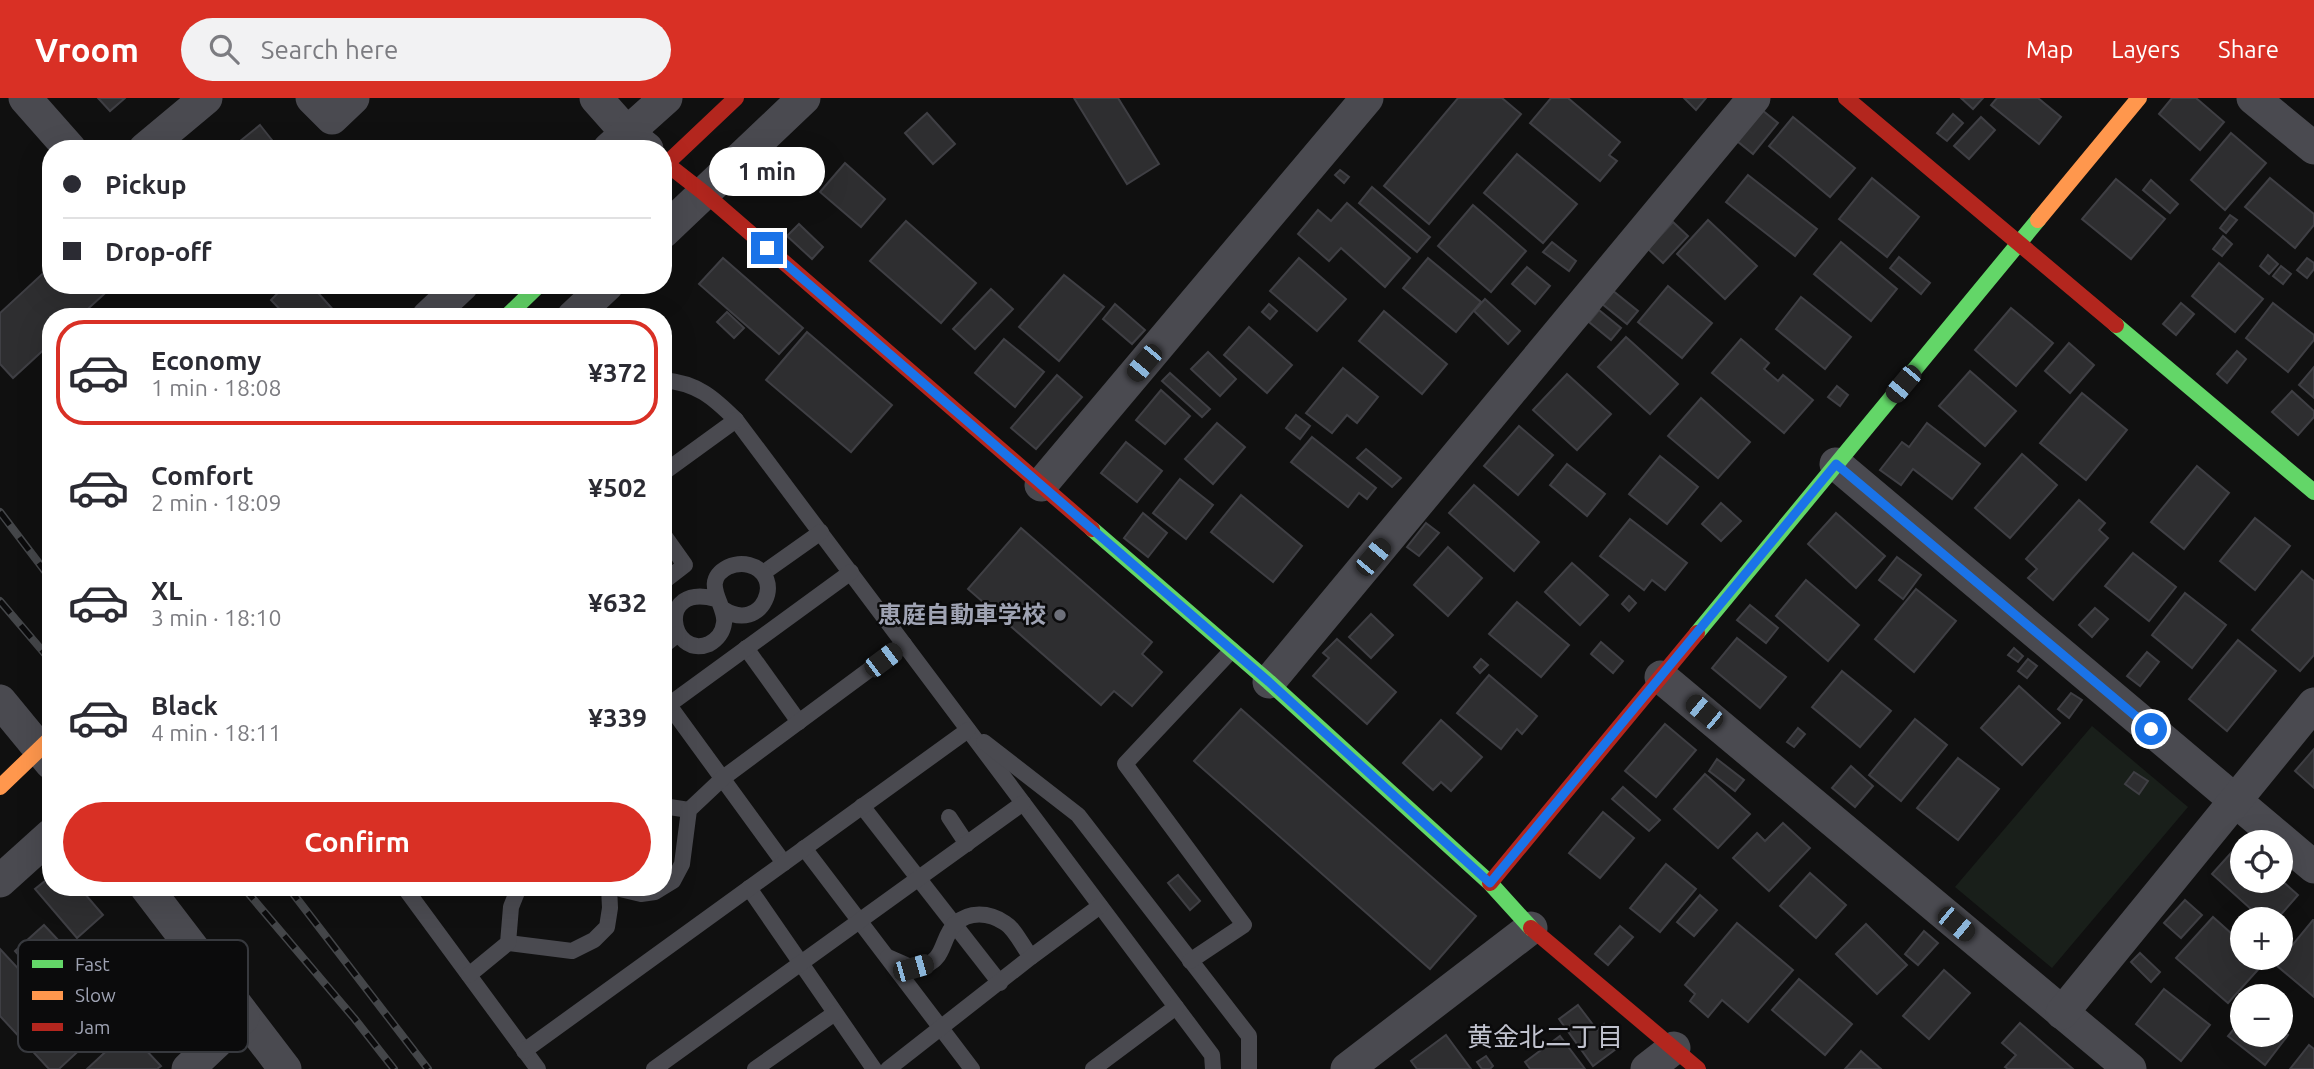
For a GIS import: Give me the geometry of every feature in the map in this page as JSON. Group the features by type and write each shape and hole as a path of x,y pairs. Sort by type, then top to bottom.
{"street":[{"path":"25,98 63,140"},
{"path":"156,140 206,98"},
{"path":"312,98 332,118 353,98"},
{"path":"596,98 626,140"},
{"path":"631,140 666,98"},
{"path":"672,158 736,98"},
{"path":"672,223 804,98"},
{"path":"1041,485 1367,98"},
{"path":"1269,682 1754,98"},
{"path":"1846,98 2314,492"},
{"path":"1490,883 2139,98"},
{"path":"2253,98 2314,148"},
{"path":"672,168 1269,682 1490,883 1531,928 1686,1059"},
{"path":"438,308 452,294"},
{"path":"515,308 530,294"},
{"path":"583,308 597,294"},
{"path":"1836,464 2314,867"},
{"path":"1661,677 2130,1069"},
{"path":"0,702 42,753"},
{"path":"2062,1013 2314,704"},
{"path":"0,787 42,747"},
{"path":"0,881 42,843"},
{"path":"153,896 186,940"},
{"path":"1347,1069 1531,928"},
{"path":"248,1023 285,1069"},
{"path":"188,1069 206,1052"},
{"path":"1647,1069 1686,1059"}],"lane":[{"path":"672,381 710,394 736,420 1212,1055 1213,1069"},
{"path":"672,466 736,420"},
{"path":"763,573 821,532"},
{"path":"672,547 685,565 672,575"},
{"path":"720,604 715,584 722,570 735,564 750,565 763,573 768,583 768,595 755,613 732,615 720,604 701,595 687,598 677,607 673,621 678,634 685,642 706,645 716,640 723,631 725,620 720,604"},
{"path":"672,698 851,572"},
{"path":"672,639 678,634"},
{"path":"672,882 682,864 689,810 723,778 904,644"},
{"path":"746,648 799,722"},
{"path":"1190,961 1244,925 1125,764 1232,650"},
{"path":"672,712 784,863"},
{"path":"524,1051 968,730"},
{"path":"968,730 1078,815 1249,1037 1249,1069"},
{"path":"654,1069 1023,803"},
{"path":"862,806 1000,983"},
{"path":"672,807 689,810"},
{"path":"949,817 967,844"},
{"path":"804,848 972,1069"},
{"path":"749,888 873,1069"},
{"path":"417,896 469,975 538,1069"},
{"path":"469,975 508,943 511,907 515,896"},
{"path":"508,943 572,951 593,940 607,927 610,896"},
{"path":"888,1069 1100,906"},
{"path":"886,956 913,968 930,964 939,955 954,925 969,915 984,914 1006,923 1031,957"},
{"path":"1093,1069 1176,1007"},
{"path":"755,1069 835,1013"}],"shaded area":[{"path":"2092,726 2188,807 2052,968 1955,887"}],"building":[{"path":"98,98 125,98 110,111"},
{"path":"1074,98 1118,98 1159,164 1127,184"},
{"path":"1458,98 1502,98 1521,114 1429,224 1384,186"},
{"path":"1551,98 1568,98 1620,142 1609,155 1617,161 1600,181 1530,123"},
{"path":"1684,98 1706,98 1696,110"},
{"path":"1961,98 1983,98 1973,109"},
{"path":"1997,98 2038,98 2061,117 2039,144 1991,105"},
{"path":"2172,98 2196,98 2224,122 2200,150 2159,114"},
{"path":"1762,110 1778,123 1753,154 1737,141"},
{"path":"927,113 955,144 933,164 905,133"},
{"path":"1953,114 1963,123 1947,141 1937,133"},
{"path":"1793,117 1855,168 1830,197 1769,146"},
{"path":"1981,117 1995,130 1969,159 1954,146"},
{"path":"260,125 272,140 241,140"},
{"path":"2231,133 2266,163 2225,210 2191,180"},
{"path":"1517,154 1577,204 1543,243 1484,193"},
{"path":"845,163 885,199 861,227 820,192"},
{"path":"798,167 812,180 799,194 785,181"},
{"path":"1340,170 1349,177 1344,183 1335,175"},
{"path":"1748,175 1817,229 1795,256 1726,202"},
{"path":"1872,178 1919,217 1887,257 1839,219"},
{"path":"2270,178 2314,214 2314,225 2295,248 2245,207"},
{"path":"2116,179 2165,219 2131,259 2082,219"},
{"path":"2151,180 2178,204 2170,213 2143,190"},
{"path":"1372,187 1430,237 1417,252 1359,203"},
{"path":"1347,203 1410,258 1385,287 1341,248 1329,261 1298,234 1318,210 1331,221"},
{"path":"1473,205 1526,251 1491,292 1438,246"},
{"path":"2230,215 2237,220 2226,233 2220,228"},
{"path":"1708,220 1757,266 1725,299 1677,254"},
{"path":"906,221 976,283 941,323 870,261"},
{"path":"1673,222 1688,236 1663,263 1648,249"},
{"path":"799,224 823,247 812,259 787,236"},
{"path":"2223,236 2232,244 2222,256 2213,249"},
{"path":"1552,242 1576,261 1569,271 1543,252"},
{"path":"1841,242 1897,289 1871,321 1814,274"},
{"path":"2268,255 2278,264 2269,274 2260,266"},
{"path":"1899,257 1930,283 1921,294 1890,268"},
{"path":"723,258 803,328 779,354 699,284"},
{"path":"1299,258 1346,299 1317,331 1270,291"},
{"path":"1428,258 1481,302 1456,332 1403,288"},
{"path":"2307,258 2314,263 2314,269 2307,278 2297,270"},
{"path":"2219,263 2263,299 2235,332 2192,296"},
{"path":"2281,266 2291,274 2283,284 2273,276"},
{"path":"1527,267 1550,286 1535,304 1512,284"},
{"path":"42,274 42,294 104,294 89,308 42,308 42,351 13,378 0,364 0,313"},
{"path":"1064,275 1104,307 1059,361 1019,327"},
{"path":"1668,286 1712,323 1682,358 1638,322"},
{"path":"991,289 1013,309 975,349 953,329"},
{"path":"1612,290 1638,311 1627,324 1601,303"},
{"path":"277,294 319,294 332,308 279,308 271,300"},
{"path":"1801,297 1851,337 1825,369 1776,329"},
{"path":"1485,299 1520,331 1508,344 1474,311"},
{"path":"2181,303 2194,314 2176,335 2163,324"},
{"path":"2273,303 2314,335 2314,340 2288,372 2246,338"},
{"path":"1115,304 1145,330 1132,344 1103,319"},
{"path":"1269,304 1277,311 1270,319 1262,312"},
{"path":"2011,308 2053,343 2016,386 1975,350"},
{"path":"1599,310 1621,328 1611,340 1589,322"},
{"path":"1384,311 1447,364 1422,394 1359,341"},
{"path":"727,312 744,328 734,338 717,322"},
{"path":"1249,327 1292,365 1267,393 1224,355"},
{"path":"807,332 892,405 851,452 766,380"},
{"path":"1626,337 1678,384 1650,414 1598,367"},
{"path":"1004,339 1044,372 1015,407 975,373"},
{"path":"1741,339 1769,363 1764,369 1778,381 1783,375 1813,400 1784,433 1712,373"},
{"path":"2069,343 2094,365 2070,393 2045,371"},
{"path":"2237,351 2246,359 2227,383 2217,374"},
{"path":"1208,352 1236,379 1220,396 1191,369"},
{"path":"2314,367 2314,398 2299,385"},
{"path":"1343,368 1378,397 1357,423 1347,415 1332,433 1306,413"},
{"path":"1970,371 2016,411 1985,446 1939,406"},
{"path":"1170,373 1210,409 1202,417 1162,381"},
{"path":"1567,374 1611,414 1577,450 1533,410"},
{"path":"1057,375 1082,397 1036,449 1011,428"},
{"path":"1837,386 1848,395 1840,406 1828,397"},
{"path":"1161,390 1190,416 1165,444 1136,420"},
{"path":"2292,391 2314,411 2314,417 2298,435 2272,412"},
{"path":"2082,393 2127,430 2086,480 2040,443"},
{"path":"1701,398 1750,442 1718,478 1668,436"},
{"path":"1296,415 1310,426 1300,439 1286,428"},
{"path":"1217,423 1245,447 1213,484 1185,459"},
{"path":"1927,423 1980,464 1952,499 1913,469 1901,485 1880,470 1902,442 1909,447"},
{"path":"1519,426 1553,455 1518,495 1484,466"},
{"path":"1312,437 1376,488 1367,499 1359,493 1348,507 1291,462"},
{"path":"1126,442 1162,471 1137,502 1101,473"},
{"path":"1366,449 1401,478 1392,487 1357,458"},
{"path":"2022,454 2057,485 2010,538 1975,508"},
{"path":"1660,456 1698,487 1667,524 1629,494"},
{"path":"1567,464 1605,494 1587,516 1550,485"},
{"path":"2197,466 2229,493 2184,549 2151,522"},
{"path":"1180,479 1213,505 1186,539 1153,513"},
{"path":"1474,485 1539,542 1514,571 1449,513"},
{"path":"1241,495 1302,546 1273,582 1211,532"},
{"path":"2079,500 2105,523 2099,530 2108,538 2053,600 2028,578 2037,569 2026,559"},
{"path":"1721,503 1741,521 1721,541 1702,524"},
{"path":"1143,513 1167,533 1148,557 1124,538"},
{"path":"1836,513 1885,556 1856,588 1808,544"},
{"path":"2255,518 2290,546 2255,590 2220,561"},
{"path":"1630,519 1687,563 1665,590 1652,580 1644,590 1600,556"},
{"path":"1426,523 1439,533 1419,556 1407,547"},
{"name":"恵庭自動車学校","path":"1021,528 1152,642 1142,654 1162,672 1132,706 1114,691 1101,705 968,589"},
{"path":"1448,547 1482,578 1448,616 1414,585"},
{"path":"2133,553 2176,587 2149,621 2105,586"},
{"path":"1897,557 1921,575 1903,599 1879,580"},
{"path":"1572,563 1608,595 1580,625 1545,592"},
{"path":"2302,571 2314,581 2314,655 2300,671 2252,630"},
{"path":"1806,580 1859,625 1828,661 1776,616"},
{"path":"1916,589 1956,621 1914,672 1875,639"},
{"path":"2185,593 2226,625 2192,668 2152,635"},
{"path":"1629,596 1636,603 1629,611 1622,604"},
{"path":"1517,602 1569,645 1541,677 1489,634"},
{"path":"1750,605 1778,628 1766,643 1737,620"},
{"path":"2095,608 2108,619 2092,637 2079,625"},
{"path":"1371,614 1393,635 1371,658 1349,637"},
{"path":"1737,638 1786,677 1760,708 1712,668"},
{"path":"1337,639 1396,692 1367,724 1313,676 1329,658 1323,653"},
{"path":"2238,640 2276,671 2227,731 2189,699"},
{"path":"1601,642 1623,661 1613,673 1591,654"},
{"path":"2014,648 2023,656 2018,662 2008,655"},
{"path":"2147,652 2159,662 2140,686 2127,676"},
{"path":"1481,659 1488,665 1480,673 1474,667"},
{"path":"2028,659 2037,666 2027,678 2018,671"},
{"path":"1842,671 1891,711 1860,747 1812,707"},
{"path":"1489,675 1537,716 1522,734 1517,729 1501,749 1457,713"},
{"path":"2019,686 2060,723 2022,765 1981,728"},
{"path":"2071,693 2082,700 2069,718 2058,709"},
{"path":"1241,709 1476,916 1430,969 1194,761"},
{"path":"1915,719 1947,745 1901,801 1869,775"},
{"path":"1441,720 1482,757 1451,791 1441,782 1433,790 1403,763"},
{"path":"1665,724 1696,750 1656,797 1625,771"},
{"path":"1798,728 1805,734 1794,747 1787,742"},
{"path":"2314,749 2314,788 2295,771"},
{"path":"1958,758 1999,789 1958,840 1917,808"},
{"path":"1717,759 1744,780 1735,791 1709,771"},
{"path":"1851,766 1873,786 1855,807 1832,788"},
{"path":"2134,772 2148,781 2139,794 2125,784"},
{"path":"1705,774 1750,814 1718,848 1674,809"},
{"path":"1623,787 1660,820 1649,831 1612,799"},
{"path":"1603,812 1634,838 1600,878 1569,853"},
{"path":"1783,823 1810,848 1769,891 1733,858 1757,833 1765,841"},
{"path":"2230,854 2230,890 2212,874"},
{"path":"1666,864 1696,889 1660,932 1630,908"},
{"path":"1810,873 1846,905 1816,938 1780,906"},
{"path":"1178,875 1200,901 1190,910 1168,883"},
{"path":"42,883 42,896 87,896 103,915 77,938 35,889"},
{"path":"2293,891 2298,895 2288,907 2249,907 2233,893 2293,893"},
{"path":"1700,895 1717,910 1694,936 1677,922"},
{"path":"2185,900 2202,915 2181,938 2164,923"},
{"path":"2213,917 2230,932 2230,970 2258,970 2245,984 2230,984 2228,1003 2176,958"},
{"path":"2314,920 2314,997 2282,970 2293,970 2293,944"},
{"path":"1737,923 1793,970 1748,1022 1722,1000 1708,1017 1690,1001 1695,994 1685,985"},
{"path":"1866,924 1907,965 1877,994 1836,954"},
{"path":"44,925 58,940 27,940"},
{"path":"1620,926 1633,937 1608,965 1595,954"},
{"path":"1924,931 1938,943 1918,965 1905,954"},
{"path":"0,949 18,968 18,1035 0,1016"},
{"path":"2140,953 2160,972 2151,982 2131,962"},
{"path":"1944,970 1970,993 1929,1039 1903,1016"},
{"path":"1799,979 1852,1024 1825,1055 1772,1010"},
{"path":"2164,989 2210,1025 2181,1061 2136,1024"},
{"path":"1578,1005 1597,1030 1604,1024 1620,1046 1593,1066 1559,1019"},
{"path":"2020,1023 2073,1069 2005,1067 2016,1055 2002,1043"},
{"path":"1446,1035 1471,1069 1417,1069 1411,1061"},
{"path":"1560,1036 1585,1069 1530,1069 1525,1062"},
{"path":"2309,1045 2314,1049 2314,1069 2290,1069"},
{"path":"2242,1047 2279,1047 2265,1065"},
{"path":"1861,1051 1881,1069 1845,1069"},
{"path":"33,1052 77,1052 59,1069 49,1069"},
{"path":"105,1052 148,1052 161,1066 157,1069 87,1069"},
{"path":"1486,1056 1493,1066 1490,1069 1482,1069 1477,1062"}],"railway":[{"path":"0,512 42,567"},
{"path":"0,601 42,650"},
{"path":"251,896 394,1069"},
{"path":"295,896 428,1069"}],"traffic: fast":[{"path":"1697,633 2038,220"},
{"path":"515,308 530,294"},
{"path":"2116,325 2314,492"},
{"path":"1092,529 1269,682 1490,883 1531,928"}],"traffic: slow":[{"path":"2038,220 2139,98"},
{"path":"0,787 42,747"}],"traffic: jam":[{"path":"672,158 736,98"},
{"path":"1846,98 2116,325"},
{"path":"672,168 1092,529"},
{"path":"1490,883 1697,633"},
{"path":"1531,928 1698,1069"}],"place":[{"name":"恵庭自動車学校","path":"1060,615"}],"district":[{"name":"黄金北二丁目","path":"1545,1037"}],"route":[{"path":"767,248 1269,682 1490,883 1836,464 2151,729"}]}
